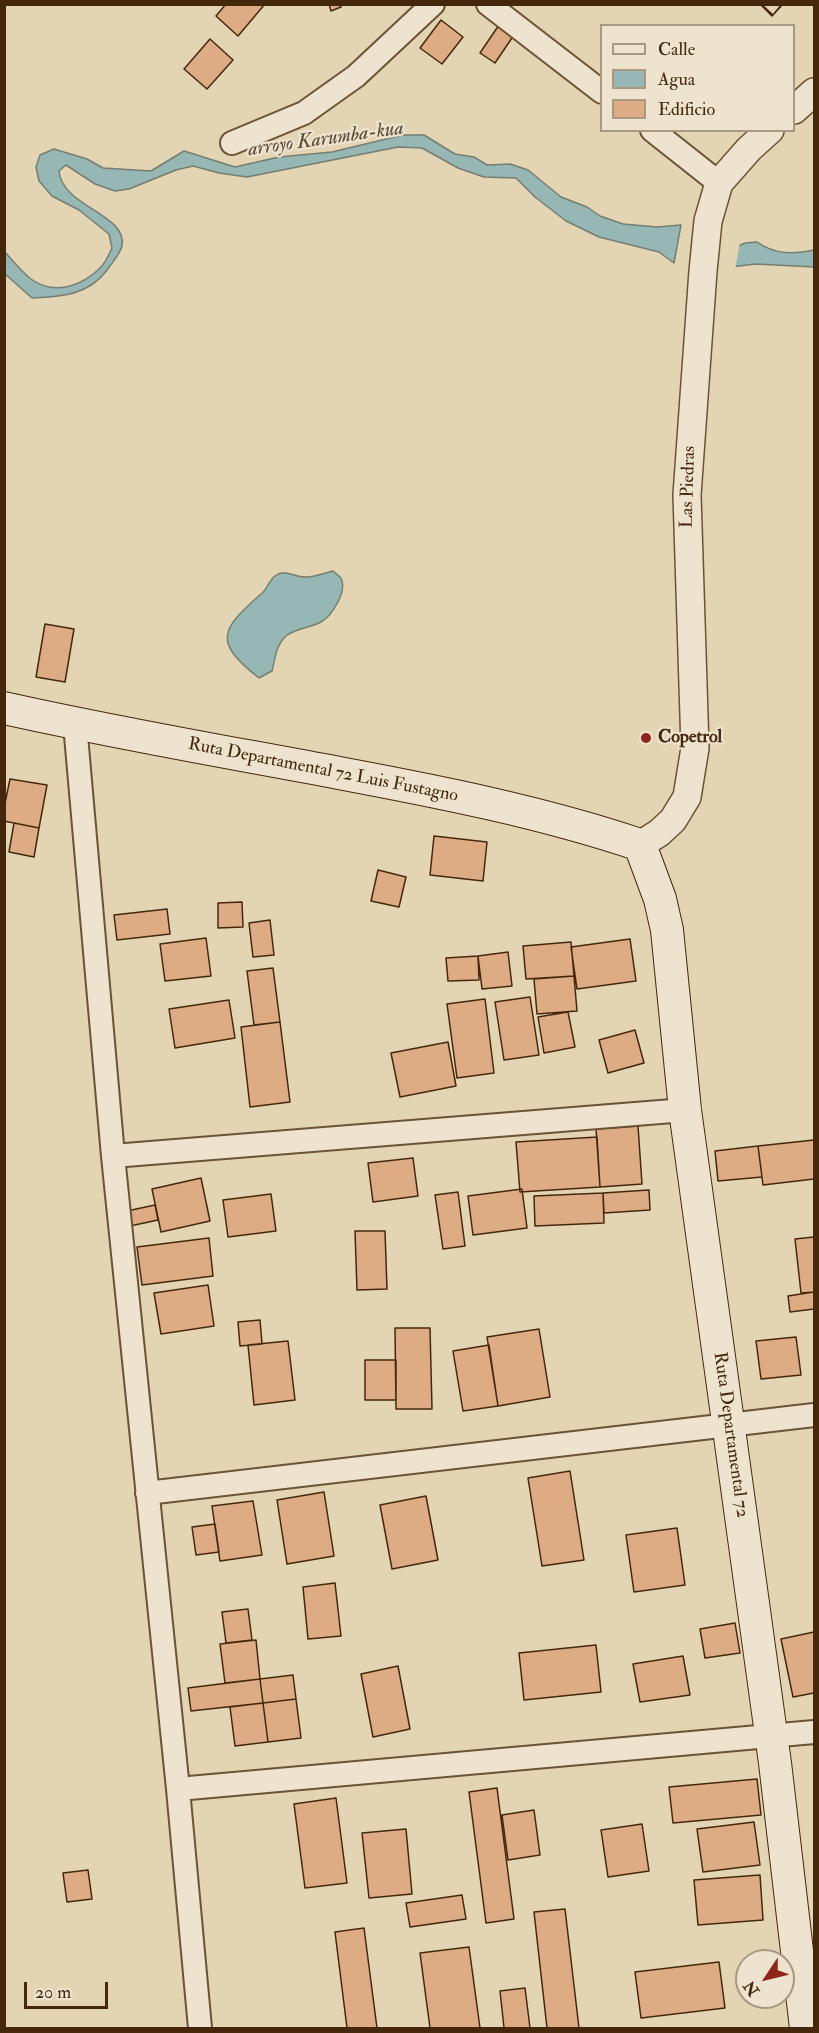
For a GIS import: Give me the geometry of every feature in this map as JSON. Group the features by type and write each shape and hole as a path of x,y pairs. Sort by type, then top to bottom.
{"main road":[{"name":"Ruta Departamental 72 Luis Fustagno","path":"4,708 75,724 449,794 602,832 640,845"},
{"name":"Ruta Departamental 72","path":"640,845 660,899 667,930 685,1110 771,1736 806,2028"}],"street":[{"path":"232,143 304,113 356,76 433,4"},
{"path":"488,4 600,90"},
{"path":"795,109 814,92"},
{"path":"655,132 719,183"},
{"name":"Las Piedras","path":"640,845 659,833 673,820 687,797 695,748 687,495 708,220 719,183 749,149 768,132"},
{"path":"75,724 113,1156 178,1789 200,2028"},
{"path":"113,1156 685,1110"},
{"path":"147,1493 814,1415"},
{"path":"178,1789 814,1732"}],"water":[{"path":"403,135 424,135 455,154 474,157 487,165 510,164 528,170 561,197 587,207 600,216 623,224 657,227 681,225 674,263 659,252 599,237 566,221 535,197 516,178 484,177 458,168 422,148 398,147 247,177 193,166 176,170 129,189 115,191 95,184 66,165 59,171 63,183 71,193 115,226 121,235 120,252 92,285 64,295 32,298 5,274 5,252 31,279 49,287 67,287 85,280 100,268 112,248 109,234 79,210 52,196 39,181 36,167 40,155 54,149 87,159 103,168 151,171 184,151 235,167 279,157 332,152"},
{"path":"757,242 771,249 785,252 814,250 814,267 756,264 730,267 736,247 745,243"},
{"path":"333,571 342,582 341,595 325,619 286,636 278,648 272,671 259,678 244,666 234,655 227,636 237,617 263,592 273,578 283,573 306,577"}],"pier":[{"path":"740,242 735,270 729,270 727,267 733,246"}],"building":[{"path":"226,4 265,4 238,36 216,16"},
{"path":"329,4 340,4 341,7 331,11"},
{"path":"760,4 783,4 772,16"},
{"path":"761,4 782,4 773,15"},
{"path":"503,19 518,29 495,63 480,53"},
{"path":"441,20 463,37 442,64 420,48"},
{"path":"210,39 233,60 207,89 184,69"},
{"path":"45,624 74,629 65,682 36,677"},
{"path":"10,779 47,785 39,828 4,821 4,808"},
{"path":"14,823 39,828 34,857 9,852"},
{"path":"434,836 487,842 483,881 430,875"},
{"path":"378,870 406,877 399,907 371,901"},
{"path":"242,902 243,927 218,928 218,903"},
{"path":"167,909 170,934 117,940 114,915"},
{"path":"270,920 274,955 253,957 249,923"},
{"path":"206,938 211,976 165,981 160,944"},
{"path":"630,939 636,981 577,989 571,947"},
{"path":"571,942 574,976 526,979 523,946"},
{"path":"508,952 512,986 482,989 478,956"},
{"path":"478,956 479,980 448,981 446,958"},
{"path":"273,968 280,1022 254,1025 247,971"},
{"path":"574,976 577,1011 537,1014 534,979"},
{"path":"530,997 539,1055 504,1060 495,1002"},
{"path":"485,999 494,1073 457,1078 447,1004"},
{"path":"229,1000 235,1038 175,1048 169,1009"},
{"path":"568,1012 575,1047 544,1053 538,1017"},
{"path":"280,1022 290,1102 250,1107 241,1027"},
{"path":"635,1030 644,1063 608,1073 599,1040"},
{"path":"448,1042 456,1086 400,1097 391,1053"},
{"path":"638,1126 642,1184 600,1187 596,1129"},
{"path":"597,1137 600,1187 520,1192 516,1142"},
{"path":"814,1140 814,1179 763,1185 758,1146"},
{"path":"758,1146 762,1177 718,1181 715,1151"},
{"path":"413,1158 418,1196 373,1202 368,1163"},
{"path":"201,1178 210,1221 161,1232 152,1189"},
{"path":"522,1189 527,1228 473,1235 468,1196"},
{"path":"649,1190 650,1210 604,1213 603,1193"},
{"path":"458,1192 465,1246 443,1249 435,1195"},
{"path":"603,1193 604,1223 535,1226 534,1196"},
{"path":"271,1194 276,1231 228,1237 223,1200"},
{"path":"155,1205 158,1220 130,1226 127,1211"},
{"path":"355,1231 385,1231 387,1289 357,1290"},
{"path":"814,1237 814,1292 801,1293 795,1239"},
{"path":"209,1238 213,1276 142,1285 137,1247"},
{"path":"208,1285 214,1326 161,1334 154,1293"},
{"path":"814,1292 814,1309 790,1312 788,1296"},
{"path":"260,1320 262,1344 240,1346 238,1322"},
{"path":"395,1328 430,1328 432,1409 396,1409"},
{"path":"539,1329 550,1397 498,1406 487,1337"},
{"path":"796,1337 801,1375 761,1379 756,1341"},
{"path":"288,1341 295,1400 254,1405 248,1345"},
{"path":"489,1345 498,1406 463,1411 453,1351"},
{"path":"365,1360 396,1360 396,1400 365,1400"},
{"path":"570,1471 584,1560 542,1566 528,1478"},
{"path":"324,1492 334,1556 287,1564 277,1500"},
{"path":"426,1496 438,1560 392,1569 380,1505"},
{"path":"253,1501 262,1555 220,1561 212,1506"},
{"path":"215,1524 219,1552 196,1555 192,1527"},
{"path":"677,1528 685,1585 634,1592 626,1535"},
{"path":"335,1583 341,1636 308,1639 303,1587"},
{"path":"248,1609 252,1640 226,1643 222,1612"},
{"path":"735,1623 740,1653 705,1658 700,1629"},
{"path":"814,1632 814,1693 793,1697 781,1639"},
{"path":"256,1640 260,1679 225,1683 220,1644"},
{"path":"596,1645 601,1692 524,1700 519,1653"},
{"path":"683,1656 690,1695 640,1702 633,1664"},
{"path":"398,1666 410,1729 373,1737 361,1674"},
{"path":"293,1675 296,1699 263,1703 260,1679"},
{"path":"260,1679 263,1703 191,1711 188,1688"},
{"path":"296,1699 301,1738 268,1742 263,1703"},
{"path":"263,1703 268,1742 235,1746 230,1707"},
{"path":"757,1779 761,1815 673,1823 669,1787"},
{"path":"497,1788 514,1919 486,1923 469,1792"},
{"path":"336,1798 347,1883 305,1888 294,1804"},
{"path":"534,1810 540,1855 508,1860 502,1815"},
{"path":"754,1822 760,1865 703,1872 697,1829"},
{"path":"642,1824 649,1871 608,1877 601,1830"},
{"path":"406,1829 412,1894 369,1898 362,1833"},
{"path":"88,1870 92,1899 67,1902 63,1873"},
{"path":"760,1875 763,1920 698,1925 694,1880"},
{"path":"462,1895 466,1919 410,1927 406,1903"},
{"path":"565,1909 579,2028 547,2028 534,1912"},
{"path":"364,1928 377,2028 347,2028 335,1932"},
{"path":"469,1947 480,2028 430,2028 420,1953"},
{"path":"719,1962 725,2008 641,2018 635,1972"},
{"path":"525,1988 530,2028 504,2028 500,1991"}],"place":[{"name":"Copetrol","path":"646,738"}],"water label":[{"name":"arroyo Karumba-kua","path":"326,140"}]}
